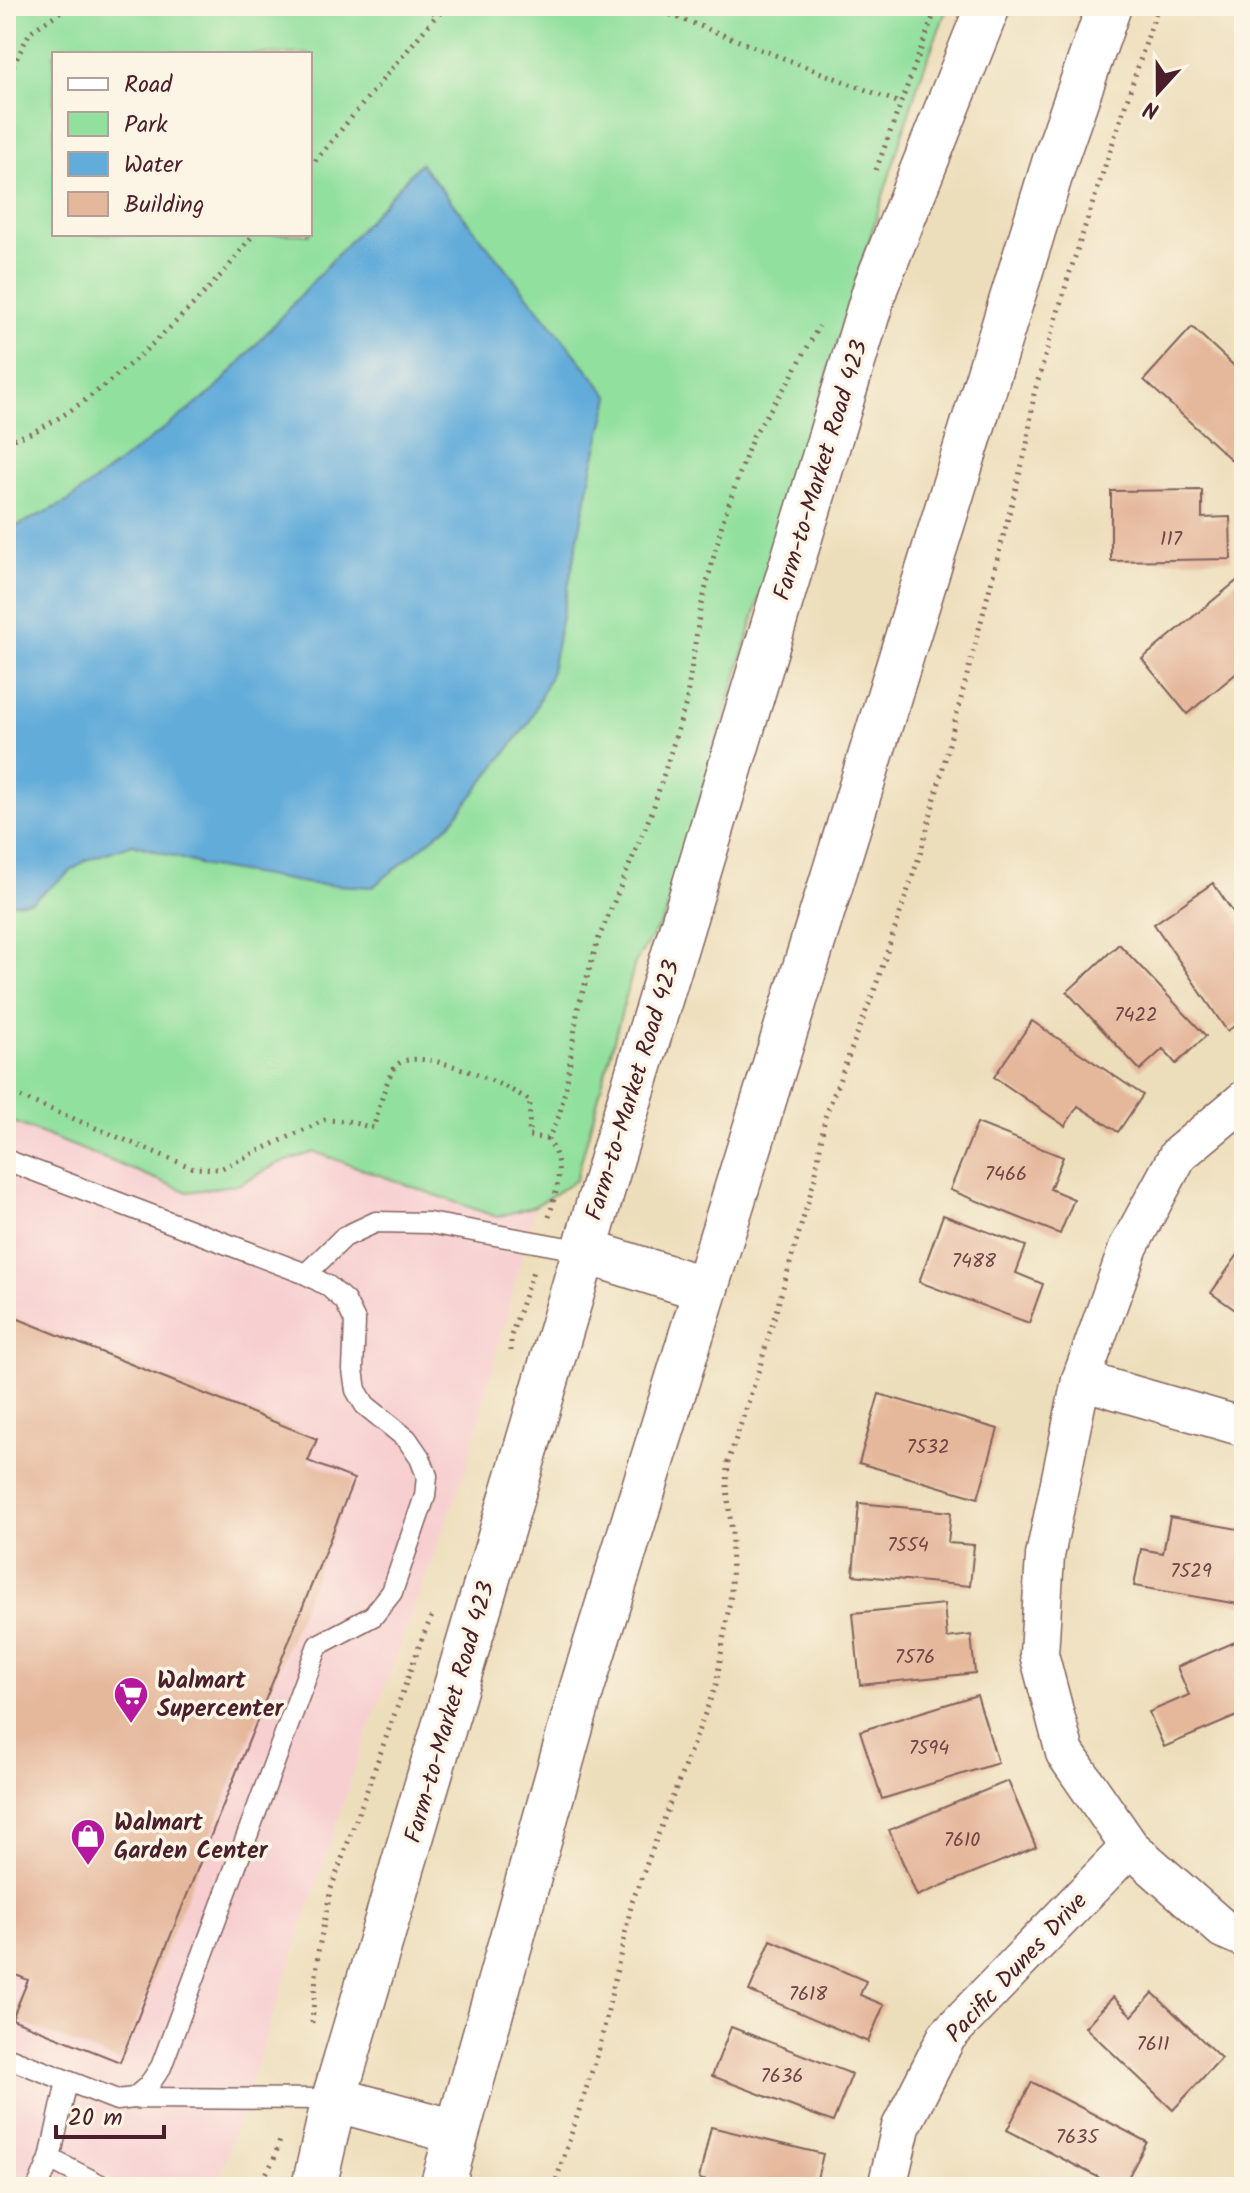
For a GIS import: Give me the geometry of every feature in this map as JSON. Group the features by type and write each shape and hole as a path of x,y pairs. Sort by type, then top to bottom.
{"main road":[{"name":"Farm-to-Market Road 423","path":"314,2187 314,2099 584,1251 876,286 988,6"},
{"path":"442,2187 582,1688 1055,160 1109,6"},
{"path":"584,1251 705,1289"},
{"path":"314,2099 456,2132"}],"street":[{"path":"1244,1100 1178,1155 1129,1246 1081,1380 1045,1556 1039,1654 1065,1753 1130,1847 1223,1929 1244,1938"},
{"path":"1081,1380 1244,1427"},
{"name":"Pacific Dunes Drive","path":"887,2187 901,2127 947,2036 1130,1847"}],"lane":[{"path":"6,1160 306,1274 328,1286 345,1301 355,1321 353,1370 356,1390 365,1405 407,1439 420,1458 427,1476 425,1496 392,1592 373,1616 318,1645 161,2067 148,2086 134,2098"},
{"path":"306,1274 344,1237 376,1222 429,1223 584,1251"},
{"path":"6,2057 117,2100 314,2099"},
{"path":"38,2187 50,2159 67,2081"},
{"path":"50,2159 104,2187"}],"path":[{"path":"6,80 30,32 69,6"},
{"path":"428,6 436,16"},
{"path":"312,165 436,16 450,6"},
{"path":"648,6 900,103"},
{"path":"874,174 937,6"},
{"path":"554,2187 600,2046 632,1902 716,1685 731,1594 728,1462 758,1373 815,1178 825,1117 874,991 922,848 1027,445 1034,394 1068,278 1158,6"},
{"path":"6,440 51,425 81,404 149,345 219,277 252,236"},
{"path":"548,1139 559,1116 578,1008 598,940 653,809 686,703 700,611 723,520 753,436 790,379 823,316"},
{"path":"6,1091 193,1168 220,1169 325,1120 347,1121 373,1128 394,1067 404,1059 420,1059 458,1068 530,1101 529,1136 548,1139"},
{"path":"511,1364 511,1336 542,1244 560,1177 554,1149 548,1139"},
{"path":"312,2027 318,1952 331,1889 434,1612"},
{"path":"259,2187 314,2099"}],"shaded area":[{"path":"6,1119 188,1192 240,1184 277,1164 315,1152 496,1217 535,1206 467,1465 361,1750 216,2187 6,2187"}],"green space":[{"path":"6,6 948,6 919,81 810,429 665,916 635,963 576,1180 535,1206 497,1217 315,1152 277,1164 240,1184 188,1192 6,1119"}],"water":[{"path":"420,163 610,397 550,676 529,723 450,824 373,887 311,884 205,866 133,844 86,860 32,901 6,904 6,531 67,502 214,391"}],"building":[{"path":"1192,327 1244,375 1244,460 1239,467 1144,380"},
{"path":"1202,490 1202,518 1230,517 1231,559 1111,561 1111,491"},
{"path":"1239,579 1244,585 1244,667 1187,714 1142,659"},
{"path":"1213,883 1244,928 1244,978 1239,981 1244,988 1244,1020 1227,1031 1154,924"},
{"path":"1119,944 1206,1036 1176,1064 1163,1049 1140,1070 1067,992"},
{"path":"1032,1021 1143,1095 1118,1132 1078,1106 1065,1126 994,1077"},
{"path":"977,1123 1063,1157 1050,1189 1074,1199 1060,1234 950,1190"},
{"path":"943,1215 1026,1246 1016,1273 1043,1284 1029,1323 919,1282"},
{"path":"1244,1246 1244,1316 1211,1293"},
{"name":"Walmart Supercenter","path":"6,1314 317,1439 308,1461 354,1479 120,2062 12,2019 28,1980 6,1971"},
{"path":"879,1394 998,1429 978,1498 859,1463"},
{"path":"859,1503 951,1512 948,1543 974,1545 970,1586 853,1575"},
{"path":"1170,1517 1244,1530 1244,1605 1134,1586 1141,1549 1163,1553"},
{"path":"944,1604 947,1638 971,1635 975,1673 860,1685 853,1613"},
{"path":"1244,1638 1244,1713 1164,1747 1149,1712 1189,1695 1177,1667"},
{"path":"977,1695 998,1763 882,1799 860,1731"},
{"path":"1008,1781 1036,1847 917,1896 889,1830"},
{"path":"771,1940 866,1981 860,1995 884,2005 868,2042 749,1991"},
{"path":"1153,1993 1221,2058 1173,2110 1085,2027 1113,1997 1132,2016"},
{"path":"731,2027 852,2074 833,2122 712,2076"},
{"path":"1032,2082 1147,2142 1123,2187 1117,2187 1007,2130"},
{"path":"711,2127 823,2154 815,2187 732,2187 699,2179"}],"place":[{"name":"Walmart Supercenter","path":"131,1725"},
{"name":"Walmart Garden Center","path":"88,1867"}]}
